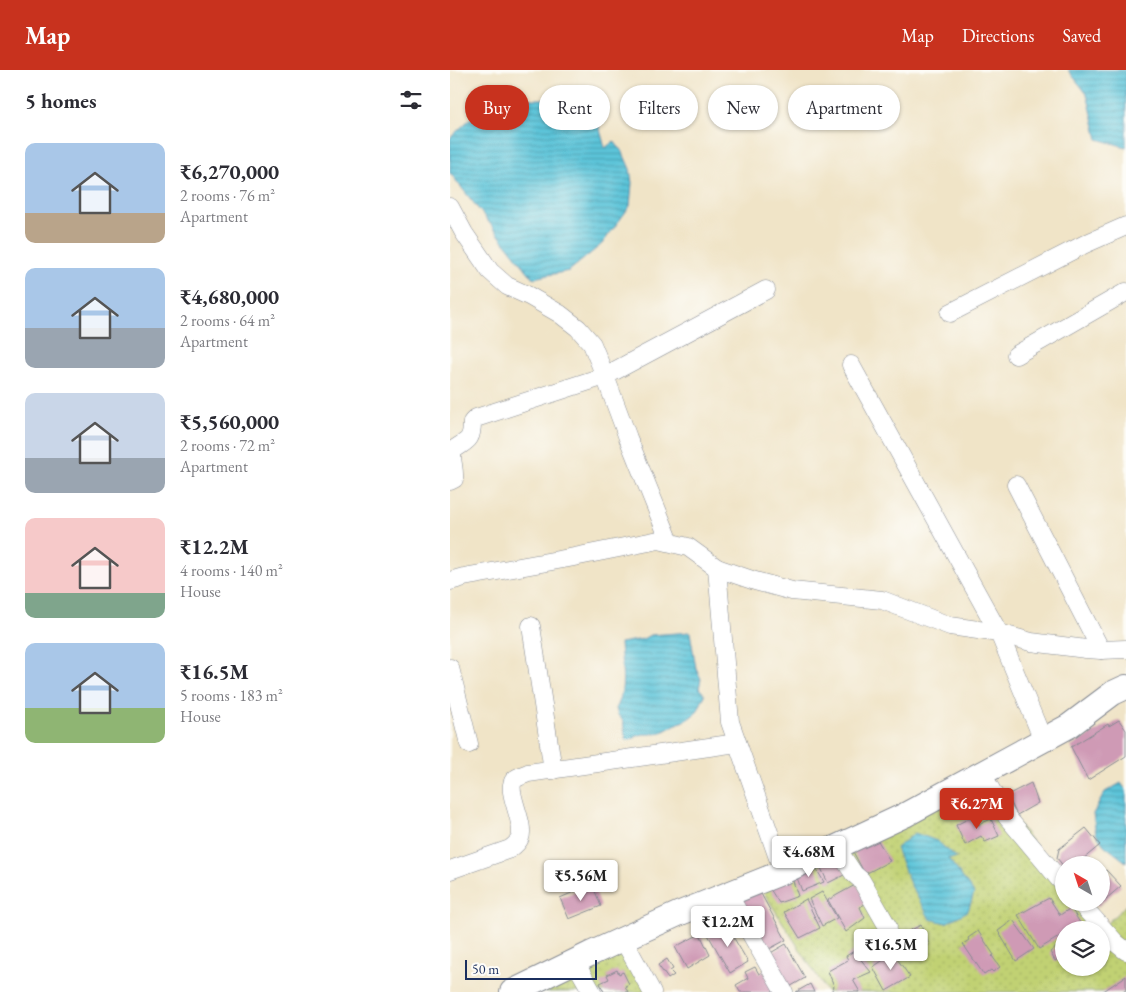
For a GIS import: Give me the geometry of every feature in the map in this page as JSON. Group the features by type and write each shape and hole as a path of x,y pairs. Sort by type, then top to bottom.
{"street":[{"path":"450,207 464,233 490,271 507,286 560,314 578,328 592,344 670,542"},
{"path":"950,313 1085,244 1126,226"},
{"path":"450,481 454,479 455,471 451,458 452,450 471,436 472,422 476,418 605,376 766,290"},
{"path":"1016,354 1126,292"},
{"path":"851,365 999,633 1043,740"},
{"path":"1016,484 1101,650"},
{"path":"450,581 659,540 688,547 717,568 792,591 882,600 950,626 999,633 1032,642 1086,649 1126,649"},
{"path":"717,568 730,722 783,872"},
{"path":"531,626 553,770"},
{"path":"450,668 469,744"},
{"path":"512,992 678,914 783,872 905,815 1070,726 1113,693 1126,687"},
{"path":"450,870 510,849 517,843 521,836 521,829 511,788 514,781 521,776 528,773 737,743"},
{"path":"982,774 1006,817 1055,874"},
{"path":"836,847 854,874 861,880 888,927"},
{"path":"728,894 784,992"},
{"path":"1087,911 1116,943 1126,951"},
{"path":"623,939 652,992"},
{"path":"575,962 592,992"}],"green space":[{"path":"982,774 1055,873 1055,911 1087,911 1097,921 1055,921 1055,976 1110,976 1109,921 1126,905 1126,992 827,992 757,882"},
{"path":"623,939 652,992 512,992"}],"water":[{"path":"1068,70 1126,70 1126,147 1098,139 1087,94"},
{"path":"529,99 539,99 539,130 600,130 605,148 614,141 623,153 630,169 632,183 630,206 602,244 569,271 533,278 450,173 450,138 465,124 465,130 529,130"},
{"path":"690,632 696,668 701,679 699,688 705,695 697,712 688,719 662,732 643,734 626,740 623,721 616,709 622,685 620,643 643,639 650,635"},
{"path":"1121,783 1126,790 1126,862 1104,845 1096,834 1093,814 1105,792"},
{"path":"915,833 937,841 957,858 948,858 974,893 968,911 946,923 930,919 910,884 896,848"}],"building":[{"path":"1119,720 1126,730 1126,756 1088,780 1071,747 1108,724 1109,726"},
{"path":"1031,783 1038,803 1017,815 1007,795"},
{"path":"974,816 978,825 991,819 999,836 985,842 981,836 965,845 956,825"},
{"path":"1086,828 1100,845 1087,856 1057,856 1059,849"},
{"path":"874,834 890,861 865,874 850,846"},
{"path":"838,857 846,874 828,883 820,866"},
{"path":"814,865 824,882 802,891 796,875"},
{"path":"1110,874 1121,886 1110,896"},
{"path":"792,878 798,896 779,903 770,889"},
{"path":"592,884 601,906 569,919 560,898"},
{"path":"857,884 868,902 860,907 865,918 846,932 828,900"},
{"path":"759,890 786,940 769,949 741,901"},
{"path":"822,892 837,918 822,926 809,899"},
{"path":"1049,898 1055,907 1055,911 1057,911 1060,915 1066,911 1073,911 1079,921 1055,921 1055,939 1039,949 1018,915"},
{"path":"806,899 820,928 800,938 784,912"},
{"path":"1013,920 1034,949 1016,961 998,931"},
{"path":"725,923 748,962 730,973 707,933"},
{"path":"921,925 929,945 913,953 905,933"},
{"path":"978,931 1000,967 984,975 963,944"},
{"path":"700,934 710,955 687,969 675,947"},
{"path":"786,944 805,978 786,989 767,955"},
{"path":"888,946 910,977 886,991 873,967 891,955 885,949"},
{"path":"1055,948 1055,961 1050,952"},
{"path":"854,951 871,972 853,980 860,992 831,992 834,986 828,971 848,960 846,956"},
{"path":"667,959 673,969 670,971 674,975 668,979 658,965"},
{"path":"755,967 759,974 764,971 776,992 740,992 736,985 748,978 745,972"},
{"path":"617,970 619,974 623,972 629,984 625,986 628,992 604,992 600,983 609,979 607,975"},
{"path":"1126,976 1126,990 1123,992 1102,992"},
{"path":"810,984 814,992 796,992"}]}
